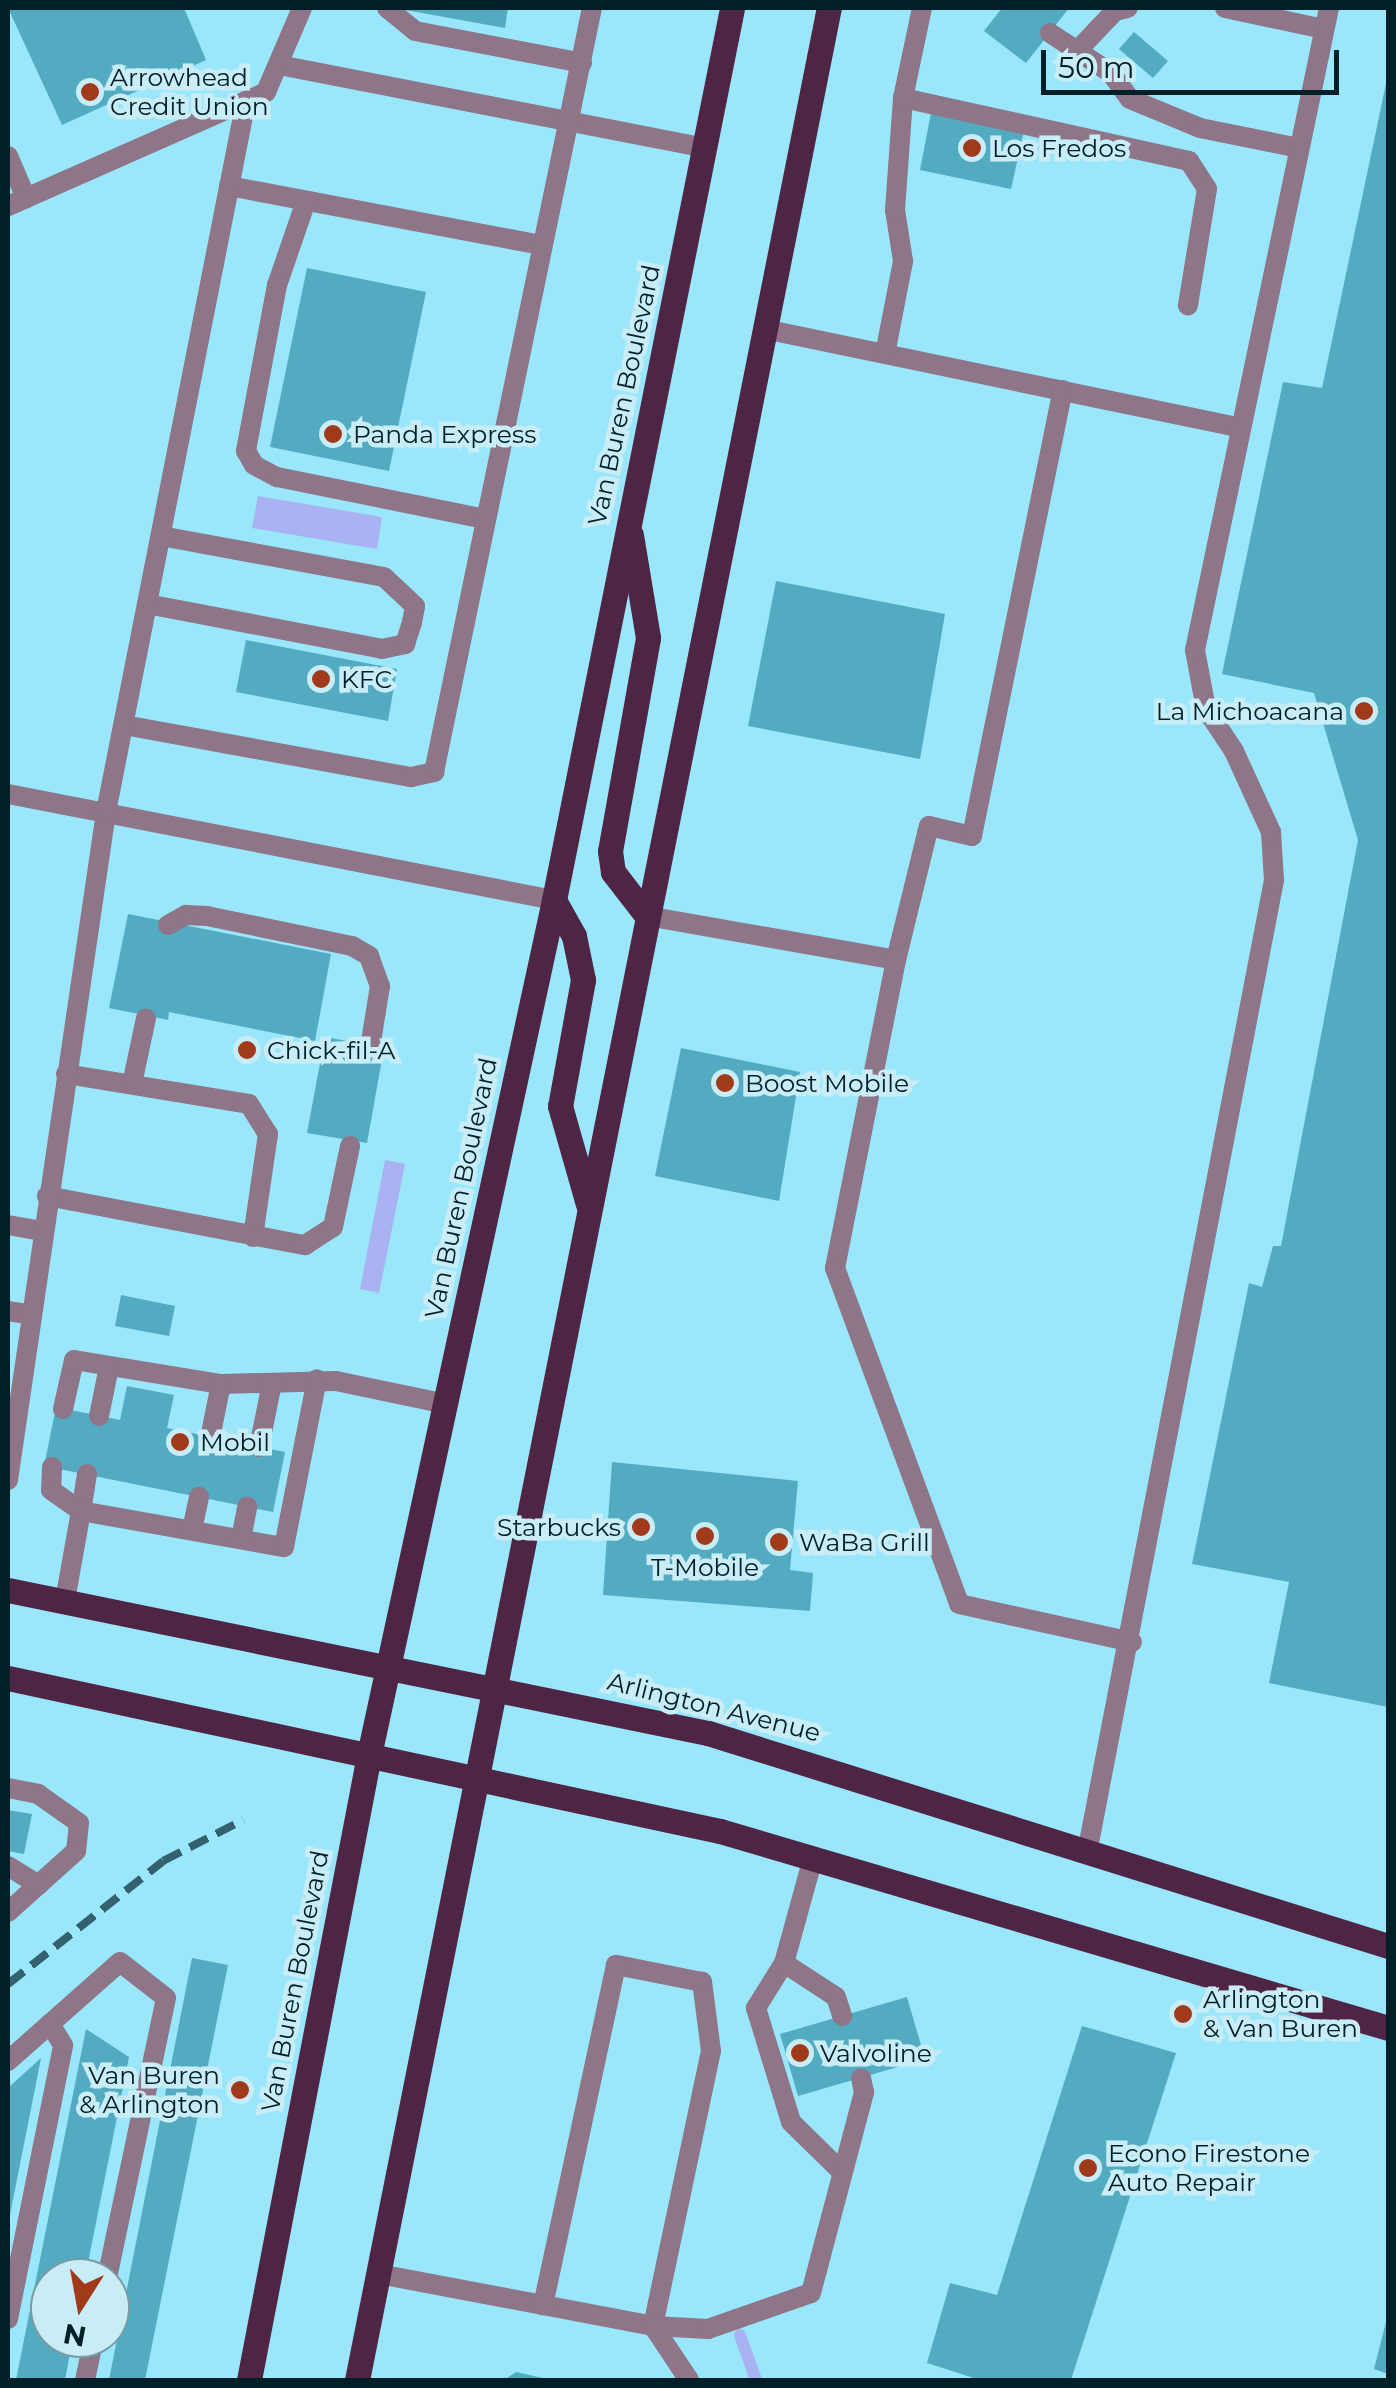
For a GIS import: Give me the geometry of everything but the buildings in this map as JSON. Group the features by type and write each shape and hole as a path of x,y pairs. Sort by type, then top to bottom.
{"main road":[{"name":"Van Buren Boulevard","path":"249,2380 369,1755 554,900 732,8"},
{"path":"357,2380 480,1780 829,8"},
{"path":"628,520 648,638 610,851 613,872 648,916"},
{"path":"554,900 574,936 583,980 560,1106 590,1208"},
{"name":"Arlington Avenue","path":"8,1590 496,1686 726,1737 1088,1848 1388,1946"},
{"path":"8,1678 369,1755 814,1858 1388,2028"}],"lane":[{"path":"8,156 17,202 266,92 302,8"},
{"path":"387,8 415,31 582,64"},
{"path":"124,724 411,777 434,772 592,8"},
{"path":"886,354 904,261 896,210 903,98 922,8"},
{"path":"1078,51 1114,10 1128,8"},
{"path":"1225,8 1324,29"},
{"path":"1088,1848 1132,1642 1274,880 1271,832 1206,709 1195,650 1328,8"},
{"path":"1050,33 1111,73 1130,98 1200,128 1299,148"},
{"path":"280,65 706,148"},
{"path":"903,98 1189,161 1207,189 1188,305"},
{"path":"8,1480 15,1387 32,1315 106,812 246,102"},
{"path":"230,186 541,245"},
{"path":"306,201 276,285 246,452 254,465 277,477 486,519"},
{"path":"764,329 1241,428"},
{"path":"1063,390 972,836 928,826 896,960 835,1268 960,1604 1132,1642"},
{"path":"148,604 382,649 404,644 412,622 415,606 384,578 161,536"},
{"path":"8,794 554,900"},
{"path":"168,925 186,915 207,916 352,946 369,956 380,986 370,1048"},
{"path":"648,916 896,960"},
{"path":"132,1084 146,1018"},
{"path":"66,1074 250,1104 264,1117 268,1134 253,1237"},
{"path":"47,1196 305,1245 322,1239 333,1226 350,1146"},
{"path":"8,1225 42,1231"},
{"path":"8,1311 32,1315"},
{"path":"63,1409 74,1360 222,1384 317,1379 446,1404"},
{"path":"99,1416 109,1366"},
{"path":"52,1468 51,1490 81,1511 284,1547 317,1379"},
{"path":"259,1447 272,1383"},
{"path":"210,1438 222,1384"},
{"path":"64,1601 88,1474"},
{"path":"192,1530 199,1497"},
{"path":"241,1539 247,1507"},
{"path":"8,1788 38,1794 79,1824 76,1850 8,1912"},
{"path":"814,1858 784,1963 756,2008 791,2122 840,2170"},
{"path":"8,1866 38,1885"},
{"path":"8,2061 120,1962 166,1998 111,2258"},
{"path":"784,1963 836,1997 842,2016"},
{"path":"543,2305 616,1965 702,1982 711,2051 653,2326 689,2380"},
{"path":"8,2319 63,2045 50,2024"},
{"path":"379,2274 653,2326 708,2329 811,2293 840,2170 864,2092 861,2078"}],"water":[{"path":"258,496 382,517 377,549 252,528"},
{"path":"385,1160 405,1164 379,1293 360,1289"}],"waterway":[{"path":"740,2335 756,2380"}],"railway":[{"path":"8,1984 163,1861 243,1820"}],"place":[{"name":"Arrowhead Credit Union","path":"90,92"},
{"name":"Los Fredos","path":"972,148"},
{"name":"Panda Express","path":"333,434"},
{"name":"KFC","path":"321,679"},
{"name":"La Michoacana","path":"1364,711"},
{"name":"Chick-fil-A","path":"247,1050"},
{"name":"Boost Mobile","path":"725,1083"},
{"name":"Mobil","path":"180,1442"},
{"name":"Starbucks","path":"641,1527"},
{"name":"T-Mobile","path":"705,1536"},
{"name":"WaBa Grill","path":"779,1542"},
{"name":"Arlington & Van Buren","path":"1183,2014"},
{"name":"Valvoline","path":"800,2053"},
{"name":"Van Buren & Arlington","path":"240,2090"},
{"name":"Econo Firestone Auto Repair","path":"1088,2168"}]}
